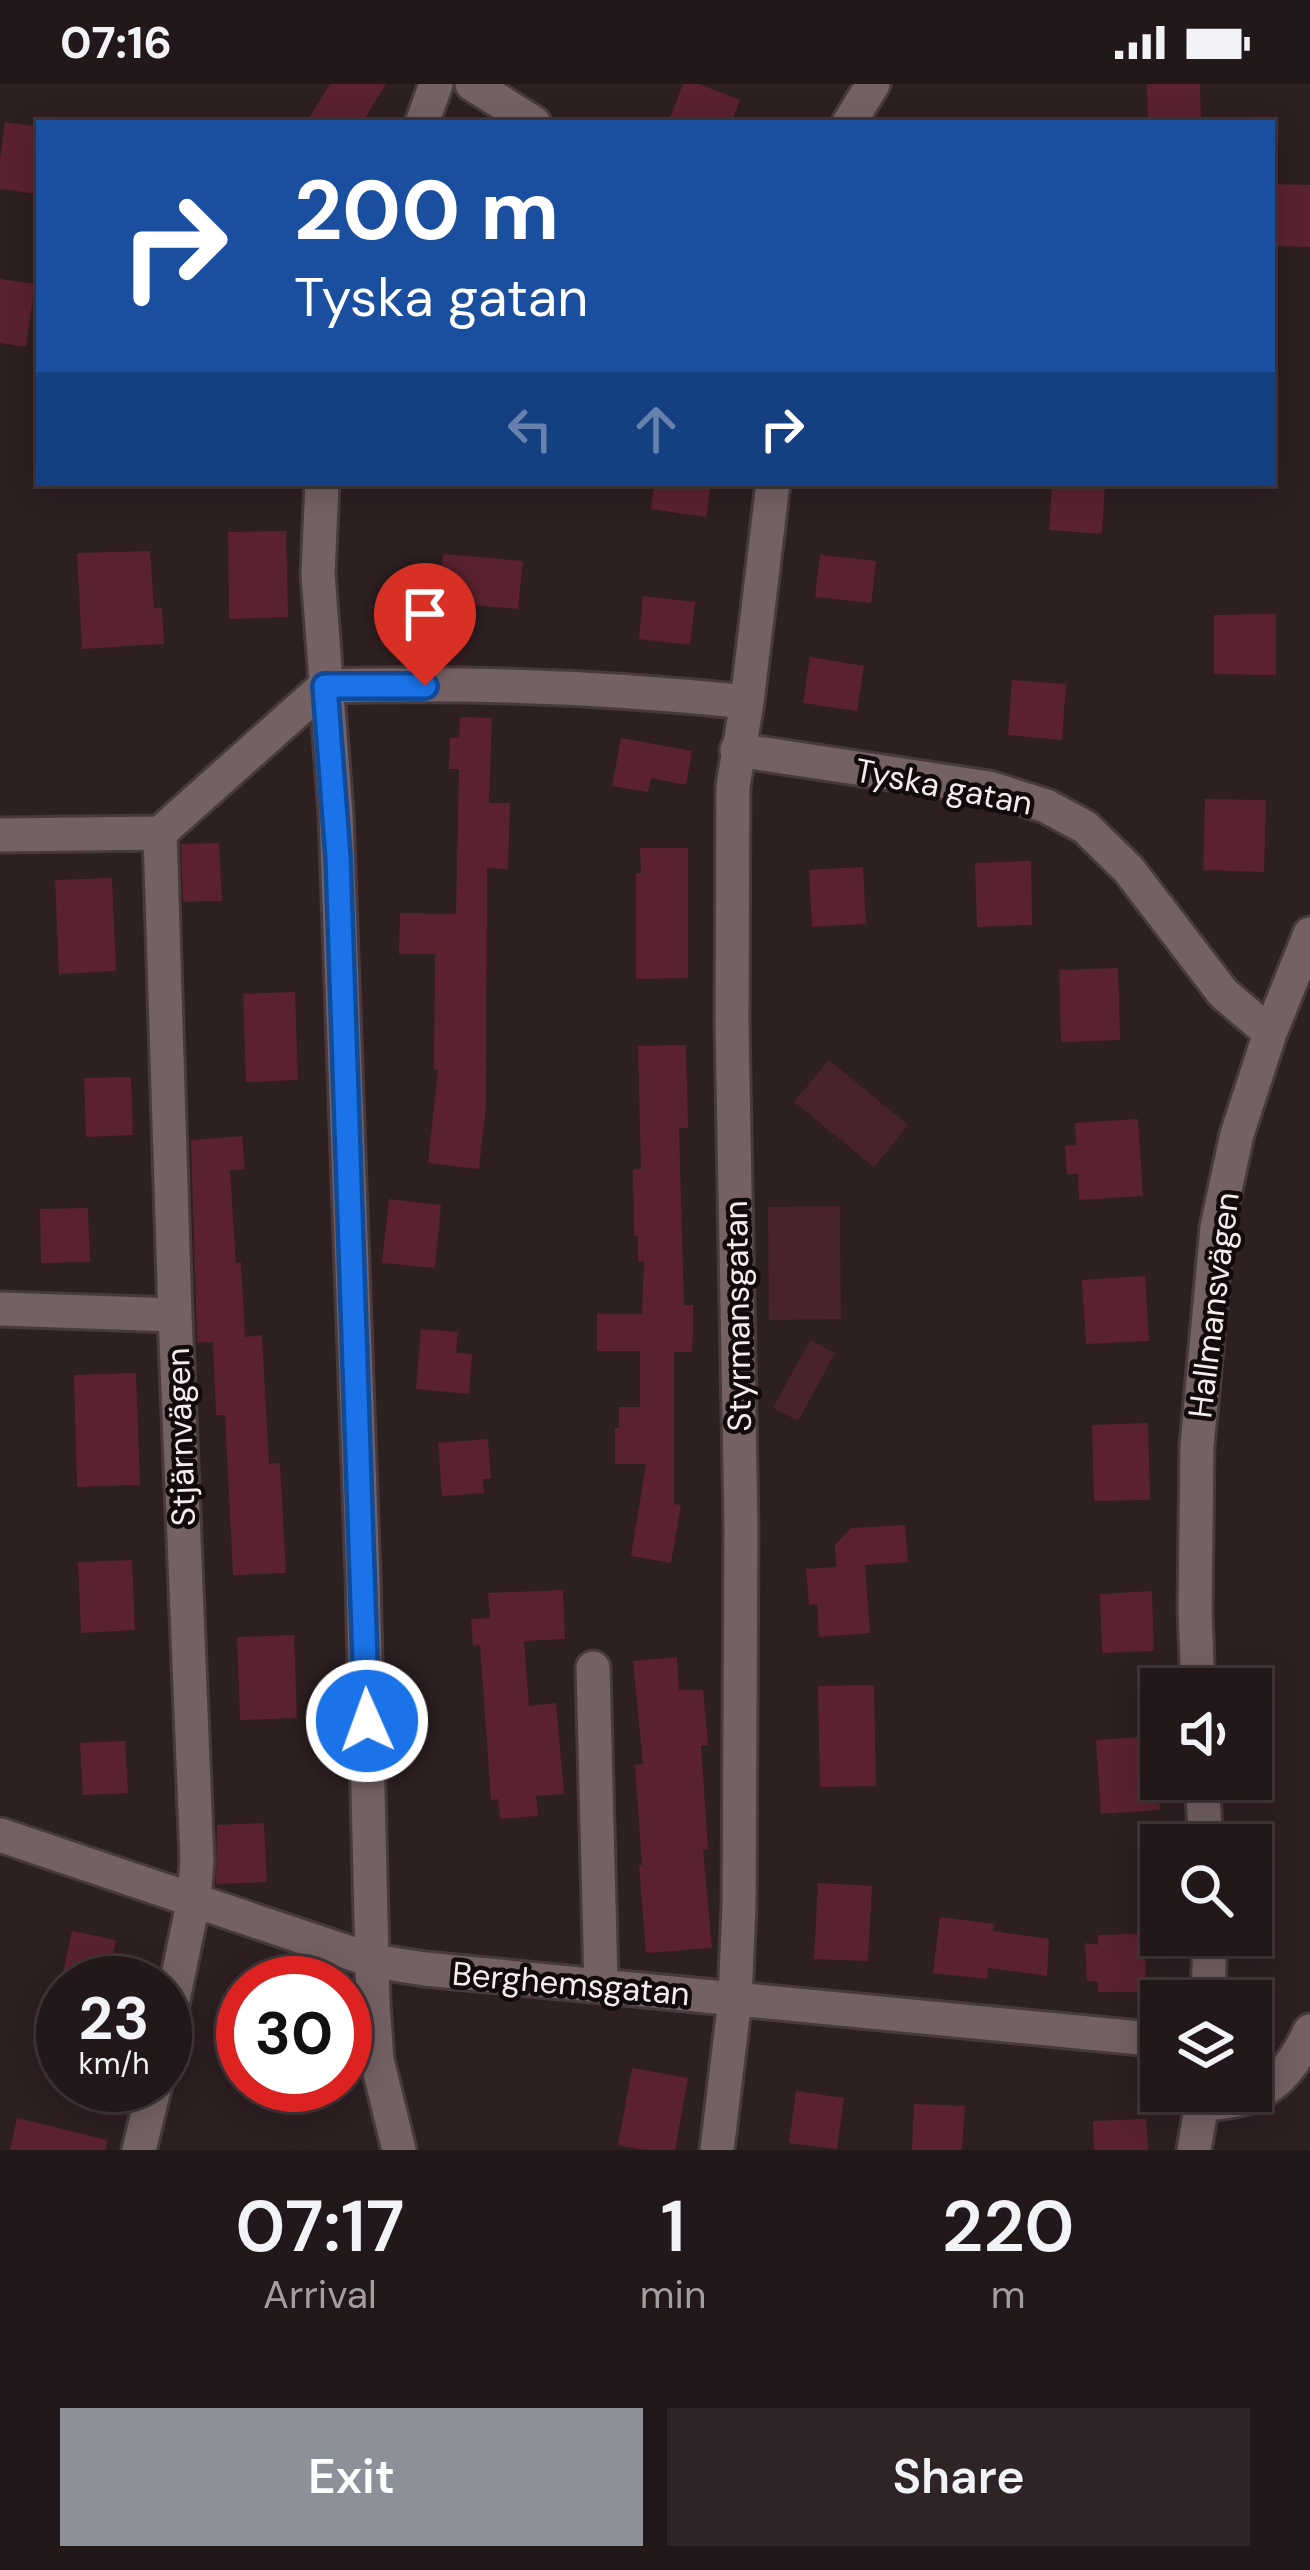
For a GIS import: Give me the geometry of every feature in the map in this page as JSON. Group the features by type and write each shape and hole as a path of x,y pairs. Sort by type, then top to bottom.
{"street":[{"path":"423,120 436,84"},
{"path":"472,84 529,120"},
{"path":"852,120 874,84"},
{"path":"322,486 318,574 339,883 377,2060 398,2150"},
{"name":"Styrmansgatan","path":"717,2150 735,1999 740,1906 733,787 773,486"},
{"path":"0,835 160,833 325,686 653,692 747,702"},
{"name":"Tyska gatan","path":"737,750 989,788 1046,806 1085,827 1129,870 1223,993 1270,1033"},
{"name":"Stjärnvägen","path":"160,833 196,1861 182,1956"},
{"name":"Hallmansvägen","path":"1197,1668 1197,1446 1217,1227 1237,1134 1270,1033 1310,934"},
{"path":"0,1310 175,1315"},
{"path":"593,1668 601,1984"},
{"name":"Berghemsgatan","path":"0,1835 374,1961 1140,2038"},
{"path":"1272,2086 1295,2062 1310,2031"},
{"path":"139,2150 148,2112"},
{"path":"1194,2150 1201,2112"}],"shaded area":[{"path":"829,1060 908,1125 874,1167 794,1102"},
{"path":"840,1206 841,1319 769,1320 768,1207"},
{"path":"810,1340 835,1353 798,1421 773,1408"}],"building":[{"path":"330,84 386,84 364,120 308,120"},
{"path":"683,84 699,84 740,100 732,120 669,120"},
{"path":"1147,84 1200,84 1201,120 1148,120"},
{"path":"5,122 36,127 36,194 0,189"},
{"path":"1275,184 1310,185 1310,247 1275,246"},
{"path":"0,279 35,284 26,347 0,343"},
{"path":"654,486 711,486 706,517 651,509"},
{"path":"1105,486 1102,534 1049,530 1052,487"},
{"path":"286,531 288,617 229,619 228,532"},
{"path":"150,551 154,608 162,608 164,644 82,649 77,553"},
{"path":"443,554 523,561 518,609 438,602"},
{"path":"820,555 876,561 871,603 815,597"},
{"path":"643,596 695,602 690,645 639,639"},
{"path":"1276,614 1276,675 1214,674 1214,615"},
{"path":"810,657 864,666 857,711 803,703"},
{"path":"1012,680 1066,684 1062,740 1008,735"},
{"path":"460,717 492,718 489,803 510,803 508,869 487,868 486,1105 479,1169 428,1163 438,1070 434,1070 435,954 399,954 400,913 456,914 459,769 449,769 450,738 459,738"},
{"path":"621,738 692,751 686,785 651,778 648,792 612,786"},
{"path":"1205,799 1266,800 1264,872 1203,870"},
{"path":"219,843 222,901 183,902 181,844"},
{"path":"640,848 688,848 688,978 636,979"},
{"path":"1031,861 1032,925 977,927 975,863"},
{"path":"863,867 866,924 812,927 809,870"},
{"path":"112,878 116,971 59,974 55,880"},
{"path":"1118,968 1120,1040 1061,1042 1059,970"},
{"path":"295,992 298,1080 246,1082 243,994"},
{"path":"686,1045 688,1128 679,1128 684,1305 693,1305 693,1334 692,1352 674,1352 674,1504 681,1505 671,1563 631,1556 646,1464 615,1464 615,1428 619,1428 619,1407 640,1407 640,1351 597,1351 597,1314 642,1314 644,1261 638,1261 638,1236 634,1236 633,1170 641,1169 638,1046"},
{"path":"131,1077 133,1135 86,1137 84,1078"},
{"path":"1138,1119 1143,1196 1079,1200 1078,1174 1067,1174 1065,1146 1076,1145 1075,1123"},
{"path":"242,1136 245,1169 230,1170 236,1263 241,1262 245,1337 262,1335 269,1464 280,1463 286,1573 233,1575 225,1415 216,1415 213,1342 197,1343 191,1140"},
{"path":"389,1199 441,1205 435,1268 382,1263"},
{"path":"88,1208 90,1262 41,1263 40,1209"},
{"path":"1145,1276 1149,1341 1086,1344 1082,1280"},
{"path":"421,1329 458,1332 456,1353 472,1354 469,1394 416,1389"},
{"path":"136,1373 140,1485 77,1487 74,1375"},
{"path":"1148,1423 1150,1500 1094,1501 1092,1425"},
{"path":"488,1439 491,1479 483,1479 484,1493 442,1496 438,1443"},
{"path":"905,1525 908,1562 865,1565 870,1633 819,1637 817,1604 809,1605 806,1569 836,1567 835,1545 851,1528"},
{"path":"132,1560 135,1630 81,1633 78,1562"},
{"path":"563,1590 565,1639 524,1641 529,1706 556,1703 564,1794 536,1796 538,1816 500,1819 498,1799 491,1800 480,1645 473,1646 471,1619 490,1618 488,1593"},
{"path":"1152,1591 1154,1651 1102,1653 1100,1594"},
{"path":"294,1635 297,1718 240,1720 237,1637"},
{"path":"677,1657 679,1690 703,1690 708,1745 701,1745 708,1849 703,1850 712,1948 646,1953 635,1765 643,1764 633,1661"},
{"path":"874,1685 876,1786 820,1787 818,1686"},
{"path":"1140,1737 1140,1800 1159,1800 1160,1810 1101,1814 1096,1740"},
{"path":"125,1741 128,1793 83,1795 80,1743"},
{"path":"264,1823 267,1882 216,1884 217,1825"},
{"path":"818,1883 872,1886 868,1961 814,1959"},
{"path":"940,1917 994,1924 993,1931 1049,1939 1047,1976 988,1968 987,1979 933,1973"},
{"path":"72,1931 116,1940 113,1956 67,1956"},
{"path":"1140,1934 1146,1980 1140,1980 1140,1992 1098,1992 1098,1982 1087,1981 1085,1943 1098,1945 1098,1935"},
{"path":"632,2068 688,2078 675,2150 618,2145"},
{"path":"796,2091 844,2098 837,2149 789,2143"},
{"path":"914,2104 965,2106 962,2150 912,2150"},
{"path":"17,2118 107,2140 106,2150 10,2150"},
{"path":"1146,2119 1148,2150 1094,2150 1093,2121"}],"route":[{"path":"367,1721 338,857 325,686 425,686"}]}
